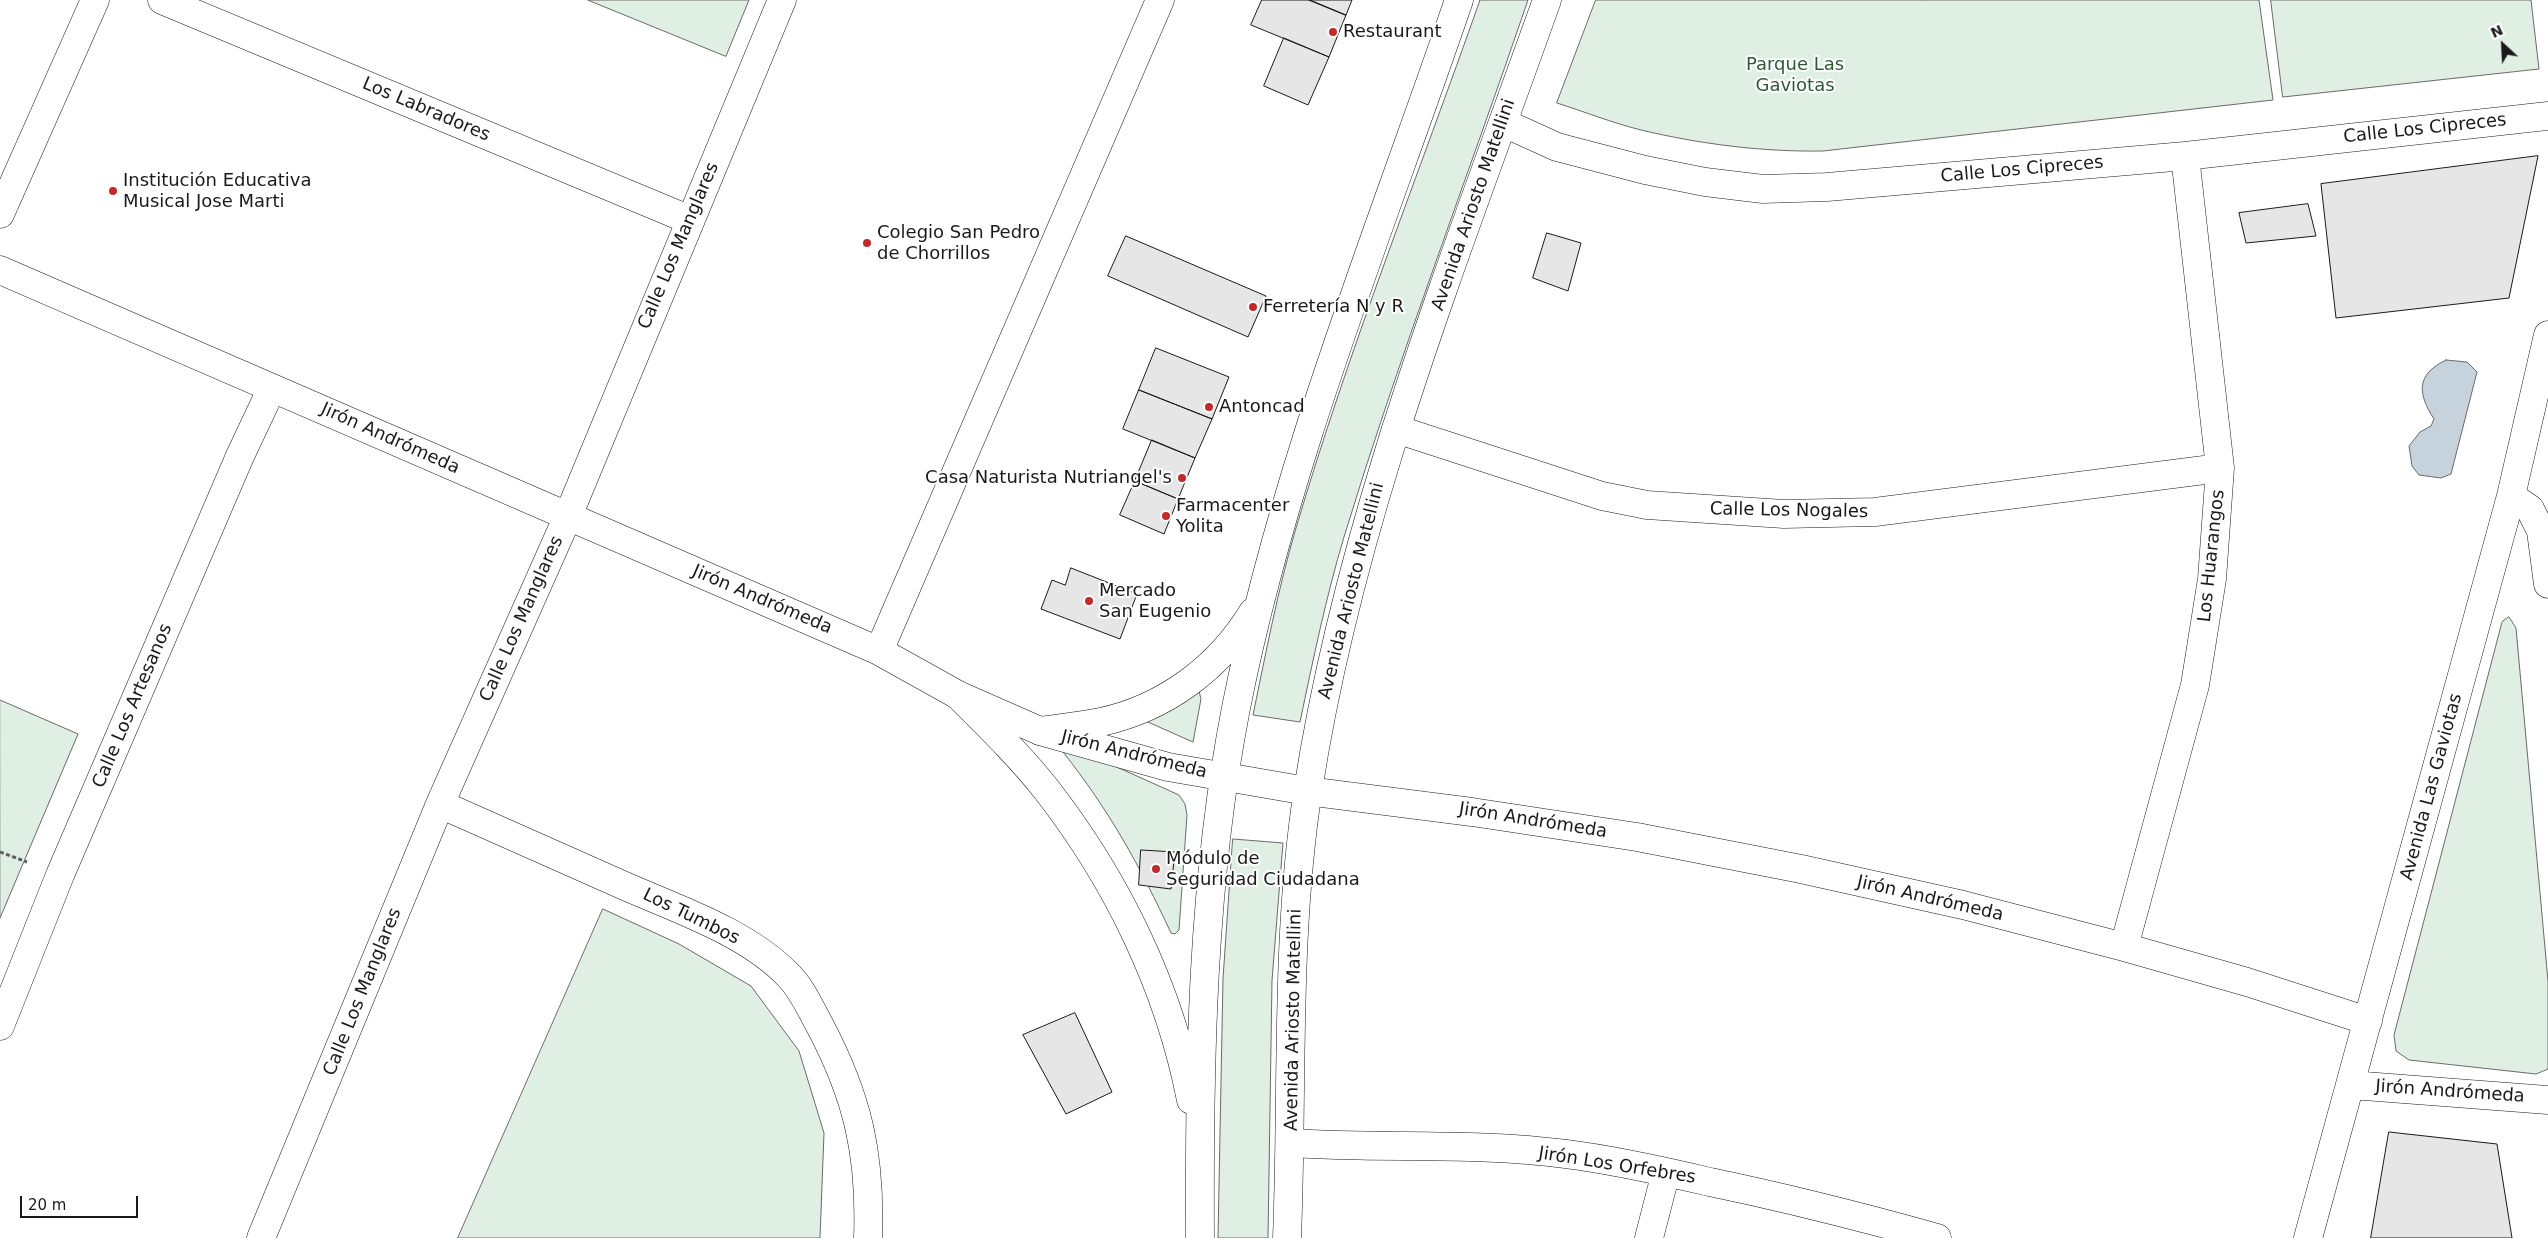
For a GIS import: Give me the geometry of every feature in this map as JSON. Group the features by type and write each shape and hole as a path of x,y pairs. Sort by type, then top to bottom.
{"street":[{"path":"0,214 95,0"},
{"name":"Los Labradores","path":"162,0 690,220"},
{"name":"Calle Los Manglares","path":"261,1238 440,804 568,516 782,0"},
{"path":"879,651 1160,0"},
{"path":"1200,1238 1199,1139 1210,893 1224,776 1260,600 1316,408 1459,0"},
{"name":"Avenida Ariosto Matellini","path":"1287,1238 1290,1143 1291,970 1308,792 1332,658 1358,556 1396,429 1547,0"},
{"name":"Calle Los Cipreces","path":"1504,123 1556,147 1644,170 1705,182 1762,189 1837,186 2185,156 2548,116"},
{"name":"Los Huarangos","path":"2124,947 2195,685 2212,579 2220,468 2185,156"},
{"name":"Jirón Andrómeda","path":"0,270 879,651 958,694 1040,731 1168,767 1308,792 1472,812 1647,839 1801,869 1963,905 2124,947 2247,982 2368,1021"},
{"name":"Avenida Las Gaviotas","path":"2308,1238 2511,496 2544,368 2548,335"},
{"name":"Calle Los Artesanos","path":"0,1026 60,876 240,456 272,388"},
{"name":"Calle Los Nogales","path":"1396,429 1602,496 1647,505 1784,514 1875,512 2220,468"},
{"path":"2511,496 2530,509 2541,531 2548,584"},
{"path":"1040,731 1101,722 1129,714 1182,688 1226,649 1245,625 1260,600"},
{"path":"958,694 1004,740 1046,789 1083,841 1117,896 1145,954 1168,1014 1186,1076 1199,1139"},
{"name":"Los Tumbos","path":"440,804 711,924 764,956 789,976 804,997 830,1046 847,1082 858,1115 864,1147 868,1187 868,1238"},
{"name":"Jirón Andrómeda","path":"2351,1085 2548,1100"},
{"name":"Jirón Los Orfebres","path":"1290,1143 1344,1146 1456,1147 1565,1154 1666,1172 1822,1206 1937,1238"},
{"path":"1649,1238 1666,1172"}],"green space":[{"path":"588,0 749,0 726,56"},
{"path":"1480,0 1528,0 1365,469 1331,582 1300,722 1253,715 1284,574 1317,461 1361,329"},
{"name":"Parque Las Gaviotas","path":"1596,0 2259,0 2273,100 1823,151 1777,150 1708,143 1641,130 1557,103"},
{"path":"2271,0 2531,0 2539,69 2283,97"},
{"path":"2509,617 2516,628 2548,981 2548,1069 2536,1074 2409,1060 2396,1051 2394,1035 2502,622"},
{"path":"1199,691 1201,699 1193,742 1132,715"},
{"path":"0,700 78,734 0,918"},
{"path":"1068,745 1179,795 1185,804 1187,815 1179,930 1175,934 1171,933 1123,839 1095,795 1063,752 1064,747"},
{"path":"1233,839 1283,843 1272,980 1268,1238 1218,1238 1223,979"},
{"path":"603,909 679,944 751,986 799,1051 824,1133 820,1238 458,1238"}],"shaded area":[{"path":"2446,360 2467,362 2477,372 2451,474 2441,478 2419,475 2412,466 2409,446 2420,432 2431,426 2434,419 2425,401 2422,386 2429,372"}],"building":[{"path":"1262,0 1310,0 1346,15 1329,57 1251,25"},
{"path":"1309,0 1352,0 1346,15"},
{"path":"1284,38 1329,57 1308,105 1264,86"},
{"path":"2538,156 2509,298 2336,318 2321,184"},
{"path":"2308,204 2316,236 2246,243 2239,213"},
{"path":"1547,233 1581,243 1568,291 1533,278"},
{"path":"1126,236 1266,296 1248,337 1108,276"},
{"path":"1156,348 1229,377 1212,419 1139,390"},
{"path":"1139,390 1212,419 1195,458 1123,429"},
{"path":"1152,440 1195,458 1178,499 1135,481"},
{"path":"1135,481 1178,499 1164,534 1120,515"},
{"name":"Mercado San Eugenio","path":"1071,568 1137,594 1120,639 1041,609 1052,580 1065,585"},
{"name":"Módulo de Seguridad Ciudadana","path":"1141,850 1175,852 1171,889 1139,885"},
{"path":"1075,1013 1112,1092 1066,1114 1023,1035"},
{"path":"2389,1132 2497,1144 2512,1238 2371,1238"}],"place":[{"name":"Restaurant","path":"1333,32"},
{"name":"Institución Educativa Musical Jose Marti","path":"113,191"},
{"name":"Colegio San Pedro de Chorrillos","path":"867,243"},
{"name":"Ferretería N y R","path":"1253,307"},
{"name":"Antoncad","path":"1209,407"},
{"name":"Casa Naturista Nutriangel's","path":"1182,478"},
{"name":"Farmacenter Yolita","path":"1166,516"},
{"name":"Mercado San Eugenio","path":"1089,601"},
{"name":"Módulo de Seguridad Ciudadana","path":"1156,869"}]}
